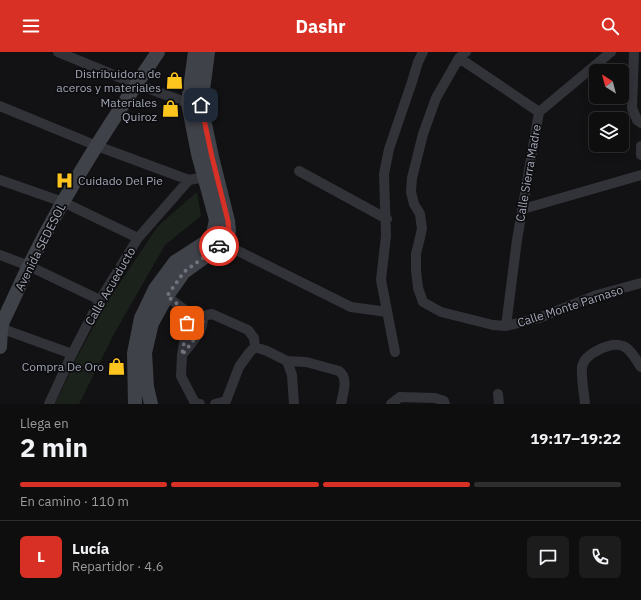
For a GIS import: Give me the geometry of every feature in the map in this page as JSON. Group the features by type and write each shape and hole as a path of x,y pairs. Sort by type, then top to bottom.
{"main road":[{"name":"Avenida SEDESOL","path":"0,347 3,321 29,266 63,202 136,84 158,52"},
{"path":"151,404 147,387 145,353 161,292 175,262 206,242 213,234 216,220 198,154 188,103 195,52"},
{"path":"135,404 134,353 141,318 161,292 184,272 214,251 224,241 229,232 228,221 201,105 208,52"}],"street":[{"path":"58,52 136,84 188,103"},
{"path":"395,352 381,280 387,219 384,174 389,149 418,62 423,52"},
{"name":"Calle Sierra Madre","path":"506,326 517,240 539,112 611,52"},
{"path":"634,52 632,108 637,120 641,123"},
{"path":"462,55 483,74 539,112"},
{"name":"Calle Monte Parnaso","path":"462,55 436,98 423,134 412,178 411,192 414,204 420,214 422,230 416,254 418,288 424,302 441,312 493,325 506,326 539,318 597,295 641,283"},
{"path":"0,106 98,146 189,180 205,177"},
{"path":"641,146 641,154"},
{"path":"299,171 387,219"},
{"path":"523,209 641,175"},
{"path":"0,180 63,202 138,238"},
{"name":"Calle Acueducto","path":"49,404 72,354 100,300 138,238 189,180"},
{"path":"236,250 352,307 387,312"},
{"path":"0,255 29,266 100,300"},
{"path":"161,292 189,313 194,312 203,317"},
{"path":"189,313 182,355 181,376 195,403 200,404"},
{"path":"203,317 212,314 248,330 254,338 256,347"},
{"path":"182,355 198,333 203,323 203,317"},
{"path":"1,328 72,354"},
{"path":"585,404 582,367 590,354 603,348 616,345 623,346 629,349 641,366"},
{"path":"256,347 287,361 306,362 339,371 343,374 345,379 341,404"},
{"path":"215,404 228,402 239,367 249,353 256,347"},
{"path":"287,361 292,375 294,404"},
{"path":"391,404 400,397 435,398 444,401 445,404"}],"shaded area":[{"path":"197,192 201,216 165,245 114,334 79,404 55,404 76,359 105,305 158,226"}],"way so far":[{"path":"187,323 182,355 198,333 203,323 203,317 194,312 189,313 167,296 184,272 219,246"}],"place":[{"name":"Distribuidora de aceros y materiales","path":"174,80"},
{"name":"Materiales Quiroz","path":"170,109"},
{"name":"Cuidado Del Pie","path":"65,180"},
{"name":"Compra De Oro","path":"117,366"}],"route":[{"path":"201,105 228,221 229,232 219,246"}]}
